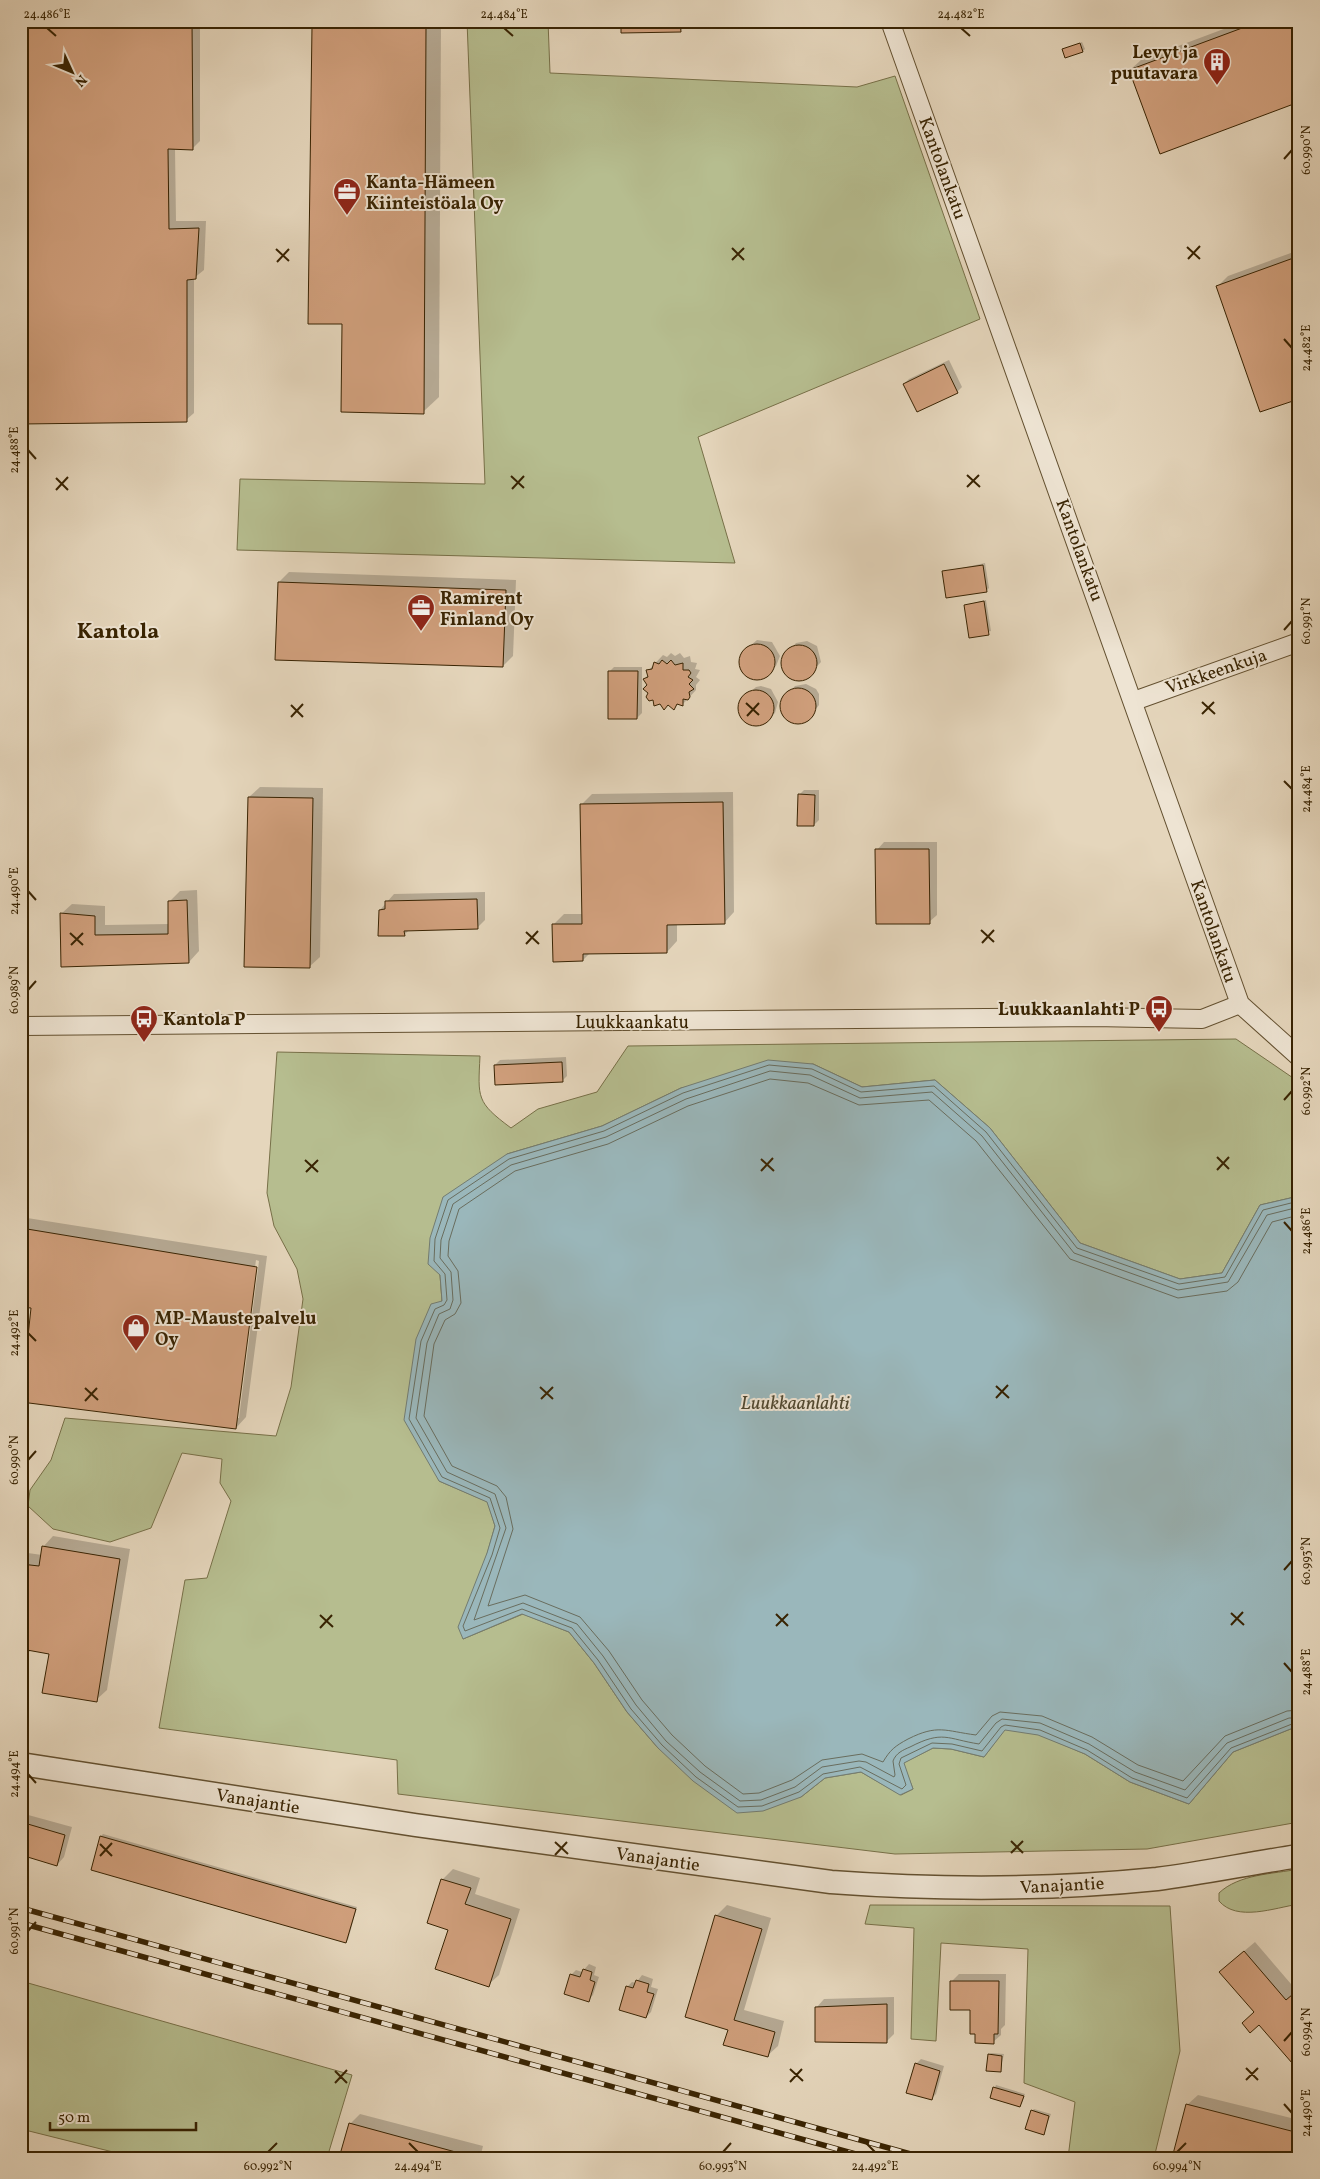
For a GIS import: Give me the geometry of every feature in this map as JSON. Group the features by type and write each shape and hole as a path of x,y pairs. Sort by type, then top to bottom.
{"street":[{"name":"Kantolankatu","path":"890,21 1134,701 1240,1004 1299,1057"},
{"name":"Virkkeenkuja","path":"1134,701 1299,642"},
{"name":"Luukkaankatu","path":"21,1026 1093,1017 1202,1019 1240,1004"},
{"name":"Vanajantie","path":"21,1764 415,1825 831,1882 958,1887 1042,1886 1156,1879 1299,1856"}],"green space":[{"path":"467,21 548,21 550,73 857,87 895,76 980,319 698,437 735,563 237,550 240,479 485,484"},
{"path":"1236,1039 1299,1082 1299,1196 1260,1205 1222,1273 1180,1279 1080,1243 990,1128 935,1080 862,1087 813,1064 681,1088 602,1126 507,1154 440,1275 442,1301 439,1481 488,1502 495,1526 463,1639 523,1614 569,1632 594,1663 627,1712 658,1748 801,1797 825,1778 861,1772 901,1795 913,1789 903,1763 933,1748 951,1749 984,1757 1005,1729 1038,1734 1085,1754 1130,1782 1189,1804 1233,1752 1293,1728 1299,1729 1299,1822 1147,1849 895,1854 398,1794 397,1760 159,1728 185,1580 207,1578 231,1501 220,1483 222,1459 182,1453 151,1528 110,1542 53,1529 28,1506 30,1490 51,1460 65,1418 276,1436 291,1387 303,1299 297,1269 274,1226 267,1193 277,1052 480,1056 479,1081 485,1105 511,1128 538,1109 597,1092 628,1046"},
{"path":"1299,1869 1299,1904 1246,1912 1236,1911 1219,1901 1219,1893 1246,1878"},
{"path":"870,1905 1170,1906 1180,2051 1154,2158 1068,2158 1075,2102 1024,2083 1028,1949 941,1943 936,2041 911,2039 914,1928 865,1924"},
{"path":"21,1981 352,2075 327,2158 137,2158 21,2129"}],"water":[{"name":"Luukkaanlahti","path":"768,1060 813,1064 862,1087 935,1080 990,1128 1080,1243 1180,1279 1222,1273 1260,1205 1299,1196 1299,1729 1293,1728 1233,1752 1189,1804 1130,1782 1085,1754 1038,1735 1005,1730 984,1757 951,1749 933,1748 904,1763 913,1789 900,1795 861,1772 825,1778 801,1797 763,1811 737,1813 693,1781 658,1748 627,1712 594,1663 569,1632 522,1614 463,1639 458,1627 487,1553 495,1526 487,1502 439,1481 404,1420 416,1339 431,1304 442,1301 440,1275 428,1264 430,1238 443,1197 507,1154 602,1126 681,1088"}],"building":[{"path":"21,21 192,21 193,150 168,149 169,229 199,228 196,279 187,280 187,422 21,424 21,235 26,236 26,129 21,129"},
{"path":"621,21 680,21 681,32 621,33"},
{"name":"Levyt ja puutavara","path":"1261,21 1299,21 1299,102 1160,154 1129,70"},
{"path":"312,26 426,28 424,414 341,412 342,324 308,324"},
{"path":"1080,43 1083,52 1065,58 1062,49"},
{"path":"1299,256 1299,399 1260,412 1216,286"},
{"path":"944,364 958,393 917,412 903,384"},
{"path":"983,565 987,592 946,598 942,571"},
{"path":"278,582 506,590 503,667 275,660"},
{"path":"984,601 989,635 969,638 964,605"},
{"path":"757,644 764,645 770,649 774,655 774,669 770,675 764,679 757,680 750,679 744,675 740,669 739,662 740,655 744,649 750,645"},
{"path":"799,645 812,650 817,663 812,676 799,681 786,676 781,663 786,650"},
{"path":"662,660 667,664 671,660 675,665 683,663 683,670 689,670 691,673 688,677 693,680 689,684 694,689 689,692 690,697 688,700 683,699 683,706 677,704 674,710 668,705 664,710 660,704 654,706 653,700 649,701 646,697 648,693 643,689 647,685 643,679 648,677 646,670 652,669 654,662 659,664"},
{"path":"608,671 638,671 637,719 608,719"},
{"path":"798,688 805,689 811,693 815,699 815,713 811,719 805,723 798,724 791,723 785,719 781,713 780,706 781,699 785,693 791,689"},
{"path":"756,690 763,691 769,695 773,701 773,715 769,721 763,725 756,726 749,725 743,721 739,715 738,708 739,701 743,695 749,691"},
{"path":"798,794 815,795 814,826 797,826"},
{"path":"248,797 313,798 310,968 244,967"},
{"path":"723,802 725,924 667,925 667,953 583,954 583,961 553,962 552,924 582,924 580,804"},
{"path":"875,849 929,849 930,924 876,924"},
{"path":"477,899 478,929 404,931 405,936 378,936 379,910 385,909 385,901"},
{"path":"187,900 189,963 61,967 60,913 95,916 95,935 168,934 168,901"},
{"path":"562,1062 563,1082 495,1085 494,1065"},
{"name":"MP-Maustepalvelu Oy","path":"21,1228 257,1267 236,1429 21,1402 31,1308 21,1307"},
{"path":"42,1546 120,1559 97,1702 42,1693 49,1654 27,1650 26,1656 21,1655 21,1564 39,1566"},
{"path":"21,1822 65,1835 57,1866 21,1855"},
{"path":"100,1836 356,1909 346,1943 91,1870"},
{"path":"441,1879 471,1888 465,1904 511,1919 489,1987 435,1969 448,1930 427,1923"},
{"path":"715,1915 762,1929 734,2020 775,2032 768,2057 723,2045 728,2030 685,2017"},
{"path":"1244,1951 1286,2000 1299,1989 1299,2071 1259,2025 1250,2033 1242,2023 1254,2012 1219,1972"},
{"path":"583,1969 592,1972 590,1980 595,1982 589,2002 564,1994 570,1974 580,1977"},
{"path":"636,1980 649,1984 647,1992 654,1994 646,2018 619,2010 626,1986 633,1988"},
{"path":"950,1981 999,1981 998,2034 994,2034 994,2044 975,2043 975,2034 970,2034 970,2010 950,2010"},
{"path":"887,2004 887,2043 815,2042 815,2007"},
{"path":"988,2054 1002,2056 1001,2072 986,2071"},
{"path":"915,2063 940,2071 932,2100 906,2093"},
{"path":"993,2087 1024,2096 1020,2107 990,2098"},
{"path":"1186,2104 1299,2133 1296,2158 1172,2158"},
{"path":"1031,2110 1049,2116 1044,2135 1025,2129"},
{"path":"349,2123 474,2157 474,2158 339,2158"}],"railway":[{"path":"21,1908 925,2158"},
{"path":"21,1923 870,2158"}],"place":[{"name":"Levyt ja puutavara","path":"1217,86"},
{"name":"Kanta-Hämeen Kiinteistöala Oy","path":"347,216"},
{"name":"Ramirent Finland Oy","path":"421,632"},
{"name":"Luukkaanlahti P","path":"1159,1033"},
{"name":"Kantola P","path":"144,1043"},
{"name":"MP-Maustepalvelu Oy","path":"136,1352"}],"district":[{"name":"Kantola","path":"118,630"}]}
